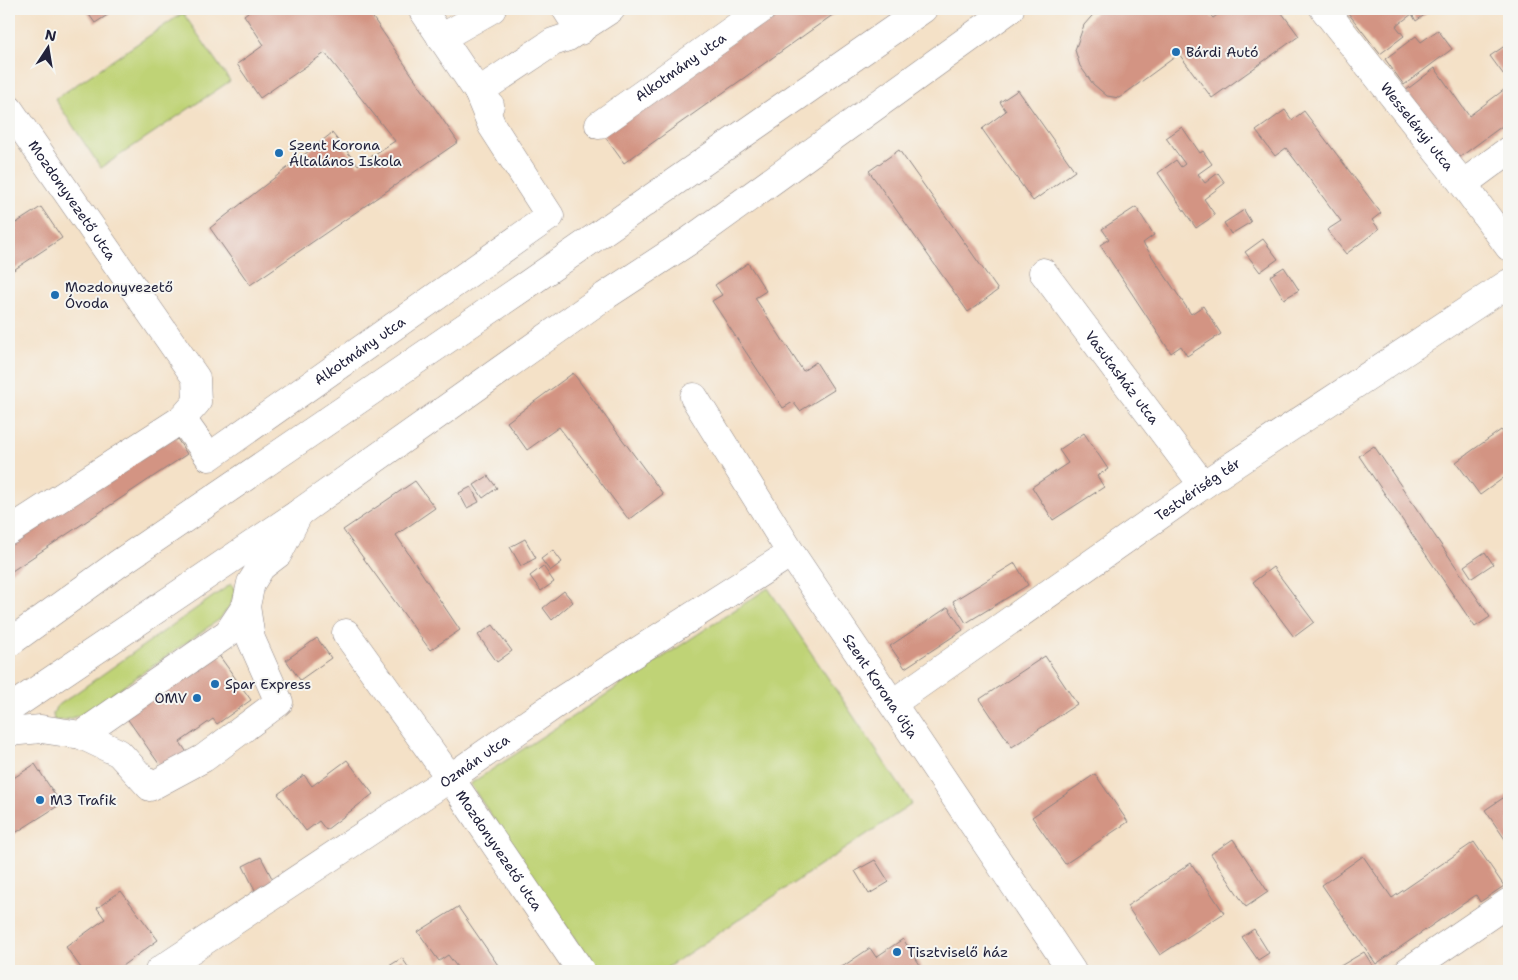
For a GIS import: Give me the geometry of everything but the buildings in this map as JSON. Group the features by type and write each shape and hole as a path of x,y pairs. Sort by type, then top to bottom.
{"street":[{"path":"422,9 478,92 552,42 568,37 573,20 611,9"},
{"path":"441,38 492,9"},
{"name":"Alkotmány utca","path":"599,124 762,9"},
{"path":"9,643 118,564 520,290 923,9"},
{"path":"9,709 299,513 605,296 690,241 1010,9"},
{"name":"Wesselényi utca","path":"1324,9 1463,184 1509,246"},
{"name":"Alkotmány utca","path":"182,418 208,457 550,216 502,126 478,92"},
{"name":"Mozdonyvezető utca","path":"9,109 196,378 197,402 182,418 9,531"},
{"path":"1463,184 1509,150"},
{"name":"Vasutasház utca","path":"1043,272 1203,485"},
{"name":"Testvériség tér","path":"893,703 1203,485 1509,283"},
{"name":"Szent Korona útja","path":"694,396 791,554 1072,971"},
{"path":"81,735 228,633 246,606 251,584 261,567 278,554 299,513"},
{"name":"Ozmán utca","path":"161,971 450,778 563,699 791,554"},
{"path":"9,732 41,729 81,735 119,752 150,787 204,758 279,702 251,639 246,606"},
{"name":"Mozdonyvezető utca","path":"346,633 450,778 581,971"},
{"path":"1408,971 1508,905"}],"green space":[{"path":"183,13 230,81 101,168 55,99"},
{"path":"231,584 235,590 231,604 220,619 85,713 66,720 54,720 53,714 56,707"},
{"path":"768,588 912,804 662,971 596,971 470,784"}],"place":[{"name":"Bárdi Autó","path":"1176,52"},
{"name":"Szent Korona Általános Iskola","path":"279,153"},
{"name":"Mozdonyvezető Óvoda","path":"55,295"},
{"name":"Spar Express","path":"215,684"},
{"name":"OMV","path":"197,698"},
{"name":"M3 Trafik","path":"40,800"},
{"name":"Tisztviselő ház","path":"897,952"}]}
